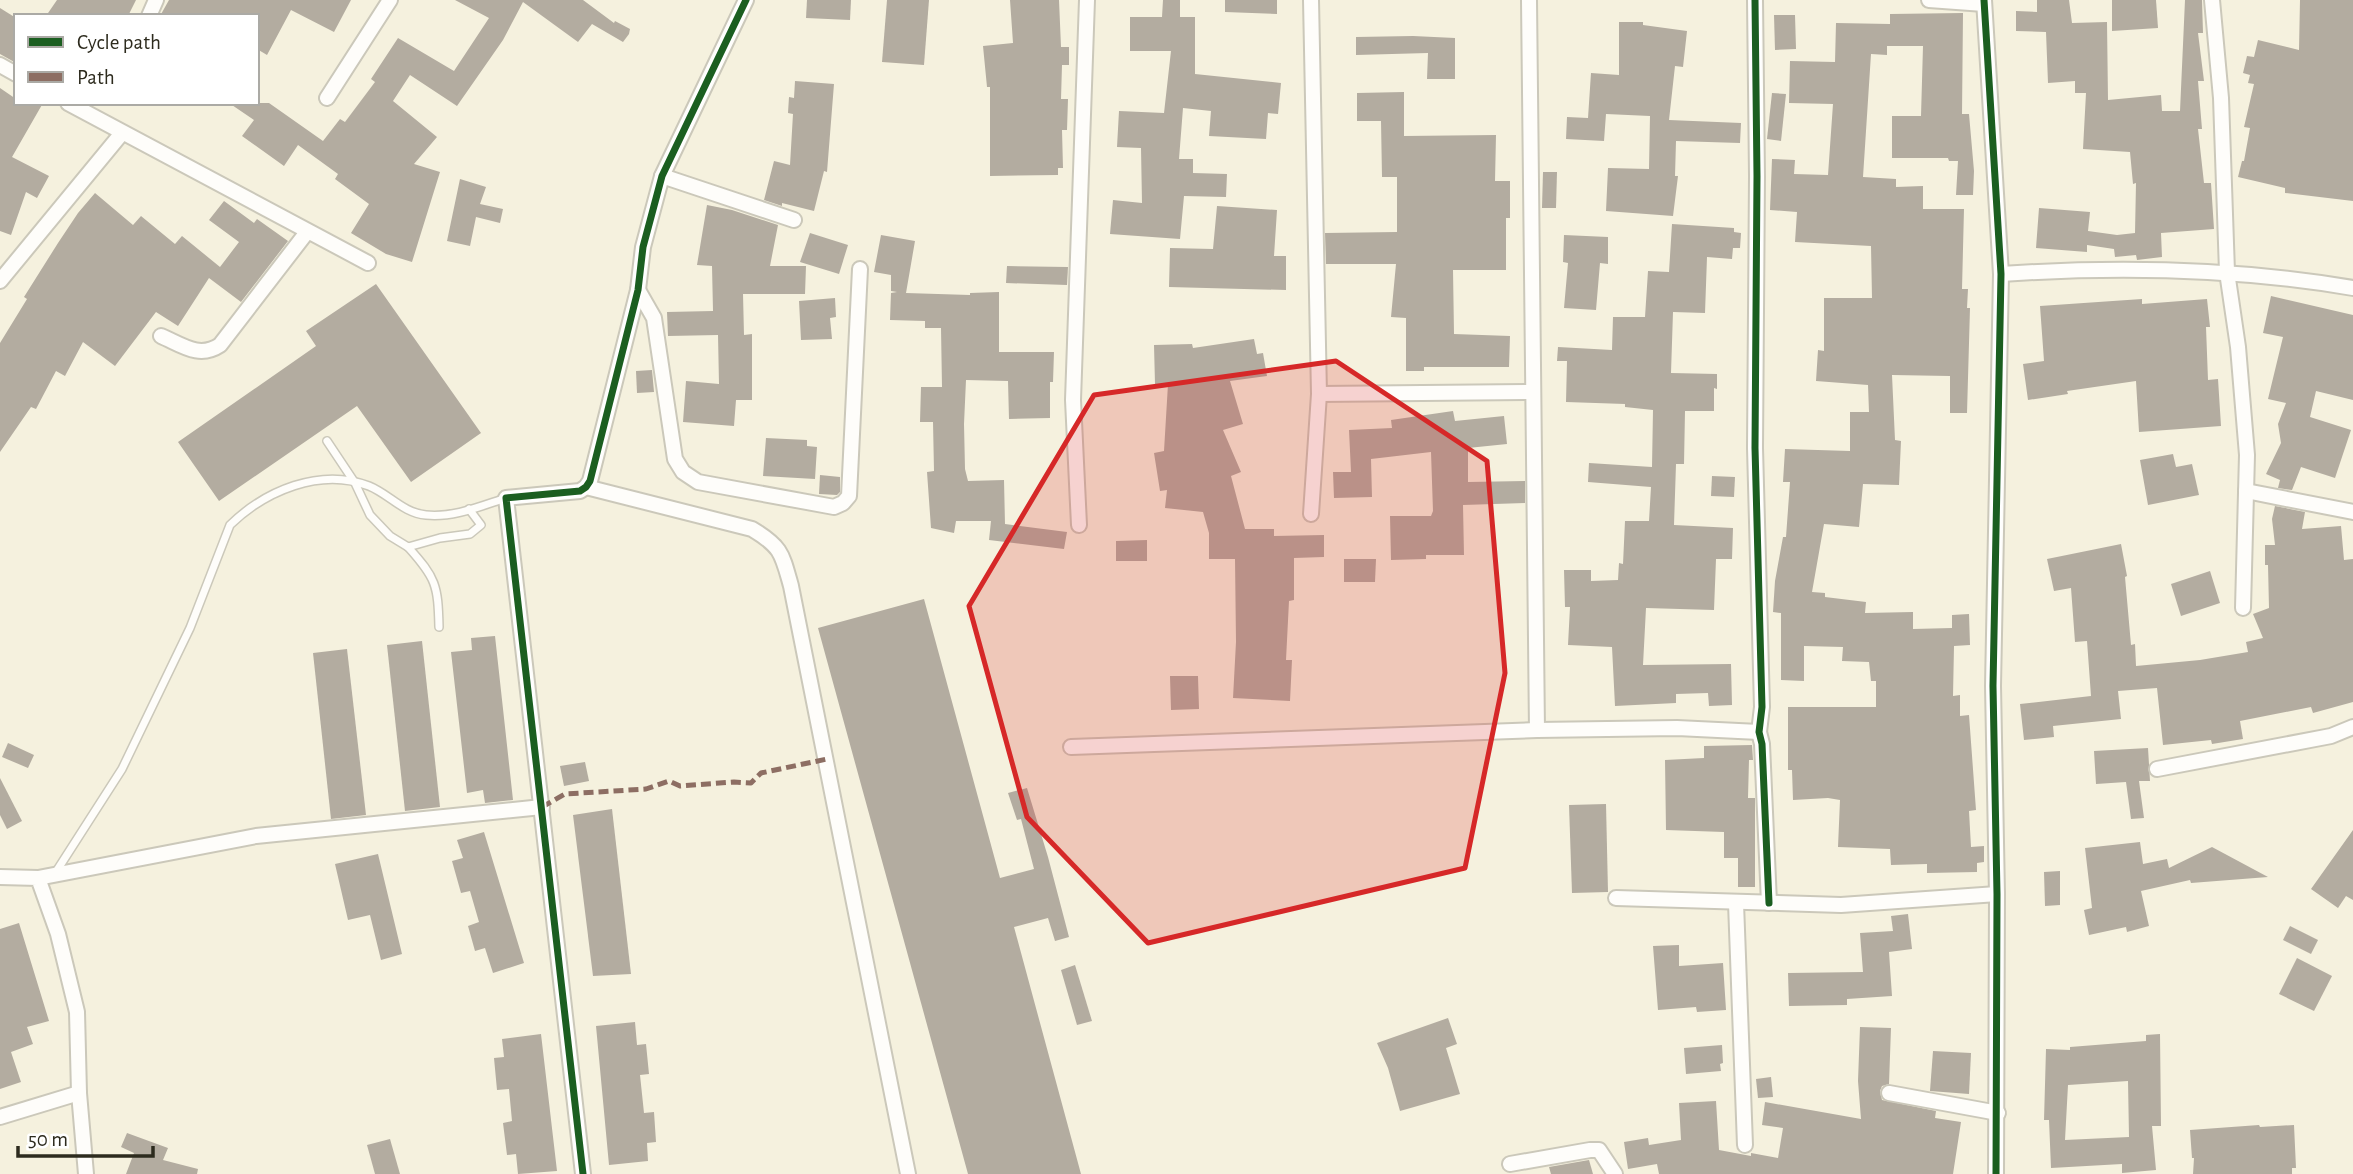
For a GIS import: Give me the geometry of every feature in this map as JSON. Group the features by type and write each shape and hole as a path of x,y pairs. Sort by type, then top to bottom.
{"street":[{"path":"327,98 390,0"},
{"path":"583,1174 506,498 580,491 590,481 638,290 643,247 662,176 746,0"},
{"path":"1079,525 1073,400 1087,0"},
{"path":"1311,0 1319,394 1311,514"},
{"path":"1529,0 1537,730"},
{"path":"1755,0 1758,176 1755,447 1762,707 1759,732 1762,744 1769,903"},
{"path":"1929,0 1984,2 2001,274 1993,686 1997,894 1996,1174"},
{"path":"2211,0 2221,98 2227,272 2238,347 2246,441 2243,608"},
{"path":"72,105 368,263"},
{"path":"0,281 122,133"},
{"path":"662,176 794,220"},
{"path":"161,336 200,352 210,351 220,345 307,232"},
{"path":"638,290 654,318 675,459 683,472 698,482 834,507 849,496 860,269"},
{"path":"2001,274 2070,270 2227,272 2353,288"},
{"path":"1319,394 1532,393"},
{"path":"586,487 752,529 773,542 783,560 827,759 908,1174"},
{"path":"2245,491 2353,512"},
{"path":"2157,769 2330,736 2353,727"},
{"path":"1071,747 1537,730 1677,728 1759,732"},
{"path":"0,877 38,878 256,836 542,807"},
{"path":"38,878 58,934 77,1012 79,1093 86,1174"},
{"path":"1616,898 1841,905 1997,894"},
{"path":"1736,903 1745,1145"},
{"path":"0,1117 79,1093"},
{"path":"1889,1093 1998,1113"},
{"path":"1510,1164 1600,1150 1615,1174"}],"lane":[{"path":"327,441 355,483 370,515 390,536 408,547 429,571 439,596 439,626"},
{"path":"54,875 122,769 190,628 230,525 253,505 310,481 370,486 417,514 439,515 506,498"},
{"path":"408,547 440,538 470,534 481,525 470,509"}],"highlighted area":[{"path":"1336,361 1487,461 1505,673 1465,868 1148,943 1027,817 969,606 1094,395"}],"building":[{"path":"57,0 136,0 129,14 47,14"},
{"path":"169,0 351,0 334,32 291,10 267,55 259,50 259,14 161,14"},
{"path":"455,0 583,0 614,23 615,21 630,29 623,42 592,24 578,42 523,2 503,40 457,106 410,75 393,101 437,137 414,164 440,172 412,262 386,254 351,233 369,204 335,179 338,174 298,145 284,166 242,136 254,120 232,105 269,103 323,141 340,119 345,122 375,82 371,79 398,38 454,71 489,18"},
{"path":"807,0 851,0 850,20 806,18"},
{"path":"887,0 929,0 924,65 882,62"},
{"path":"1010,0 1059,0 1061,47 1069,47 1069,65 1062,65 1061,99 1068,99 1067,130 1062,130 1063,168 1058,168 1058,175 990,176 990,87 987,87 983,46 1013,43"},
{"path":"1163,0 1180,0 1180,17 1195,17 1195,74 1281,83 1278,114 1268,113 1266,139 1209,136 1211,111 1183,108 1179,159 1193,159 1193,173 1227,174 1226,197 1184,196 1180,239 1110,234 1113,200 1142,203 1141,148 1117,147 1119,111 1164,113 1171,51 1130,51 1130,17 1162,17"},
{"path":"1225,0 1277,0 1277,14 1225,12"},
{"path":"2037,0 2069,0 2072,23 2107,22 2108,100 2161,95 2162,111 2180,111 2185,0 2202,0 2203,33 2198,33 2204,81 2198,81 2202,129 2198,129 2204,183 2211,183 2214,229 2161,233 2162,257 2137,260 2136,255 2115,257 2114,249 2087,245 2087,252 2036,248 2039,208 2090,212 2088,231 2117,235 2135,233 2136,183 2133,184 2130,152 2083,149 2086,93 2075,93 2075,81 2048,83 2046,32 2016,31 2016,11 2037,12"},
{"path":"2112,0 2156,0 2158,28 2112,31"},
{"path":"2300,0 2353,0 2353,201 2285,193 2285,188 2238,177 2250,128 2244,127 2254,84 2248,83 2250,75 2243,73 2247,56 2254,57 2258,40 2299,50"},
{"path":"0,8 14,17 14,62 0,54"},
{"path":"1963,13 1962,114 1969,114 1974,171 1973,195 1956,195 1958,161 1949,161 1948,158 1892,158 1892,116 1921,116 1923,46 1887,46 1887,55 1871,54 1863,177 1896,179 1896,187 1923,186 1923,209 1964,209 1962,289 1968,289 1967,308 1970,308 1967,413 1950,413 1950,376 1892,375 1895,440 1901,441 1899,485 1863,484 1859,527 1824,524 1812,592 1825,593 1825,597 1866,602 1865,613 1913,612 1913,629 1952,628 1952,615 1969,614 1970,645 1954,646 1953,696 1960,695 1960,716 1969,715 1976,810 1969,811 1971,847 1984,846 1984,862 1977,863 1977,872 1927,873 1927,864 1891,865 1890,849 1838,847 1840,800 1793,800 1792,770 1788,770 1788,707 1876,707 1876,681 1871,681 1869,662 1842,661 1843,647 1804,646 1804,681 1781,680 1781,613 1773,612 1775,581 1783,537 1786,537 1790,482 1783,482 1785,449 1850,451 1850,412 1869,412 1868,385 1816,381 1818,350 1824,351 1824,298 1872,298 1871,246 1795,242 1797,212 1770,210 1772,159 1795,160 1794,174 1828,175 1833,104 1789,103 1790,61 1835,62 1836,23 1890,24 1890,14"},
{"path":"1774,15 1795,15 1796,49 1775,50"},
{"path":"1619,22 1643,22 1643,25 1687,31 1683,67 1675,66 1669,120 1741,123 1740,143 1676,141 1675,176 1678,176 1673,216 1606,211 1608,168 1649,169 1650,116 1606,114 1604,141 1566,139 1567,117 1588,118 1591,73 1619,75"},
{"path":"1356,37 1455,38 1455,79 1427,79 1428,53 1356,55"},
{"path":"795,81 834,84 827,172 824,171 814,211 764,200 774,161 790,165 793,114 788,113 789,97 794,98"},
{"path":"0,88 14,98 14,105 42,105 12,157 49,176 37,198 26,192 11,235 0,231"},
{"path":"1404,92 1404,136 1496,135 1495,181 1510,181 1510,218 1506,218 1506,270 1453,270 1454,334 1510,336 1509,367 1424,367 1424,371 1406,371 1406,318 1391,317 1396,264 1326,264 1325,233 1397,232 1397,177 1382,177 1381,121 1357,121 1357,93"},
{"path":"1772,93 1786,94 1781,141 1767,139"},
{"path":"1543,172 1557,172 1556,208 1542,208"},
{"path":"460,179 486,187 480,204 503,209 500,223 476,217 470,246 447,241"},
{"path":"95,193 133,225 141,216 175,244 182,236 220,267 239,242 209,220 224,201 254,223 257,219 288,241 241,302 209,278 178,326 156,312 115,366 83,342 65,376 56,371 36,409 31,407 0,452 0,343 27,299 24,297 58,243"},
{"path":"707,205 778,225 770,266 806,266 805,294 743,294 744,335 752,334 752,400 736,400 734,426 683,422 686,381 719,384 718,335 668,336 667,312 713,311 712,266 697,265"},
{"path":"1217,206 1277,210 1274,256 1286,256 1286,290 1169,287 1170,248 1213,249"},
{"path":"1672,224 1734,228 1734,232 1741,233 1740,248 1733,248 1732,259 1707,257 1705,313 1673,312 1671,373 1717,374 1714,411 1685,411 1684,464 1676,464 1674,525 1733,528 1732,559 1716,559 1714,610 1646,608 1643,665 1731,664 1732,705 1709,706 1708,693 1676,694 1676,703 1615,706 1612,647 1568,645 1570,607 1565,607 1564,570 1591,570 1591,581 1618,580 1619,563 1623,564 1625,521 1649,521 1651,487 1588,482 1589,463 1652,467 1653,410 1625,407 1625,404 1566,402 1567,361 1557,361 1558,347 1612,350 1613,317 1645,317 1648,271 1669,272"},
{"path":"810,233 848,245 839,274 800,262"},
{"path":"881,235 915,241 906,293 970,295 999,292 999,352 1054,352 1053,382 1050,382 1050,418 1009,419 1008,381 966,380 965,469 968,481 1004,480 1005,524 1067,532 1064,549 989,540 991,521 956,521 954,533 931,528 927,472 934,471 933,422 920,422 921,387 942,387 941,328 925,328 925,321 890,320 891,293 897,292 891,291 891,275 874,272"},
{"path":"1564,235 1608,237 1608,264 1600,263 1596,310 1564,308 1568,263 1563,262"},
{"path":"1007,266 1068,267 1067,285 1006,283"},
{"path":"376,284 481,433 411,482 357,406 219,501 178,442 316,346 306,331"},
{"path":"2271,296 2353,315 2353,400 2316,391 2310,417 2351,430 2335,478 2301,467 2292,490 2278,488 2280,480 2266,474 2281,443 2278,424 2286,403 2268,399 2283,337 2263,333"},
{"path":"835,298 836,317 830,318 832,339 801,340 799,301"},
{"path":"2142,299 2142,304 2207,299 2210,327 2206,327 2208,380 2218,379 2221,426 2139,432 2136,381 2067,391 2068,394 2028,400 2023,364 2044,361 2040,306"},
{"path":"1254,339 1257,354 1263,353 1267,376 1230,381 1243,424 1223,430 1241,472 1231,476 1245,529 1274,529 1274,536 1324,535 1324,557 1294,558 1294,600 1289,601 1286,660 1292,660 1290,701 1233,698 1236,642 1235,559 1209,559 1209,533 1203,512 1165,508 1167,490 1160,491 1154,453 1164,451 1168,384 1155,384 1154,345 1192,344 1193,348"},
{"path":"652,370 654,392 637,393 636,371"},
{"path":"1453,411 1455,421 1504,416 1507,444 1468,448 1468,482 1525,481 1525,503 1463,505 1464,555 1426,555 1426,559 1391,560 1390,516 1431,516 1433,511 1431,452 1371,459 1372,497 1334,498 1333,472 1351,472 1349,430 1392,428 1391,420"},
{"path":"766,438 807,440 807,446 817,447 815,479 763,476"},
{"path":"2173,454 2176,467 2192,464 2199,495 2148,505 2140,460"},
{"path":"820,475 840,477 840,492 837,495 819,494"},
{"path":"1712,476 1735,477 1734,497 1711,496"},
{"path":"2275,506 2305,512 2302,529 2341,526 2344,560 2353,559 2353,702 2313,713 2311,707 2240,721 2243,739 2212,744 2211,740 2163,745 2157,688 2118,691 2121,719 2053,726 2054,737 2024,740 2020,704 2091,696 2087,641 2075,642 2071,588 2054,591 2047,559 2121,544 2127,576 2131,645 2135,644 2136,666 2248,652 2246,642 2263,638 2253,614 2269,608 2265,545 2275,545 2272,519"},
{"path":"1147,540 1147,561 1116,561 1116,541"},
{"path":"1344,559 1376,559 1375,582 1344,582"},
{"path":"2210,571 2220,603 2181,616 2171,584"},
{"path":"924,599 1000,878 1034,869 1021,819 1017,820 1008,793 1027,788 1048,857 1069,937 1055,941 1048,918 1014,927 1081,1174 968,1174 818,628"},
{"path":"495,636 513,800 485,803 483,790 467,793 451,652 472,650 471,638"},
{"path":"422,641 440,807 405,811 387,645"},
{"path":"347,649 366,815 331,819 313,653"},
{"path":"1170,676 1198,676 1199,709 1171,710"},
{"path":"8,743 34,755 28,768 2,757"},
{"path":"1752,745 1753,760 1749,760 1748,798 1755,798 1755,887 1738,887 1738,858 1724,858 1724,832 1666,830 1665,760 1704,758 1704,746"},
{"path":"2148,748 2150,781 2139,781 2144,818 2131,819 2126,782 2096,784 2094,751"},
{"path":"585,762 589,781 564,786 560,766"},
{"path":"0,778 22,821 7,829 0,815"},
{"path":"1606,804 1608,892 1572,893 1569,805"},
{"path":"612,809 631,974 593,976 573,815"},
{"path":"2353,830 2353,900 2346,896 2338,908 2311,889"},
{"path":"484,832 524,963 493,973 485,948 475,951 468,926 479,922 470,891 461,893 452,861 463,858 457,840"},
{"path":"2140,842 2143,864 2167,859 2169,868 2212,847 2268,877 2191,883 2190,880 2141,891 2149,926 2127,932 2126,927 2089,935 2084,910 2092,908 2085,848"},
{"path":"378,854 402,954 381,960 370,915 348,920 335,864"},
{"path":"2060,871 2060,905 2045,906 2044,872"},
{"path":"1908,914 1912,949 1889,952 1892,996 1847,999 1847,1005 1789,1006 1788,973 1863,972 1860,933 1893,931 1891,916"},
{"path":"19,923 49,1021 27,1027 33,1044 11,1052 21,1082 0,1089 0,929"},
{"path":"2290,926 2318,940 2311,954 2283,940"},
{"path":"1679,945 1679,966 1723,963 1726,1010 1697,1012 1696,1007 1658,1010 1653,946"},
{"path":"2297,958 2332,976 2314,1011 2279,994"},
{"path":"1075,965 1092,1021 1077,1025 1061,970"},
{"path":"1448,1018 1457,1044 1446,1048 1460,1094 1400,1111 1388,1068 1377,1043"},
{"path":"635,1022 637,1045 646,1044 649,1074 640,1075 644,1113 654,1112 656,1142 647,1143 648,1161 609,1165 596,1026"},
{"path":"1860,1027 1891,1028 1889,1084 1882,1086 1882,1100 1936,1111 1935,1118 1961,1122 1953,1174 1659,1174 1657,1164 1628,1169 1624,1142 1648,1138 1649,1145 1681,1140 1679,1103 1716,1101 1719,1150 1751,1156 1751,1153 1778,1158 1783,1128 1762,1125 1765,1102 1861,1119 1858,1081"},
{"path":"541,1034 557,1171 518,1174 516,1154 507,1155 503,1123 512,1121 509,1089 497,1090 494,1058 504,1057 502,1039"},
{"path":"2160,1034 2161,1126 2152,1126 2156,1170 2122,1173 2122,1164 2051,1168 2049,1120 2044,1120 2046,1049 2070,1050 2070,1047 2146,1041 2146,1035","holes":["2128,1081 2129,1137 2065,1140 2068,1085"]},
{"path":"1722,1045 1721,1071 1686,1074 1684,1048"},
{"path":"1933,1051 1971,1053 1969,1094 1930,1091"},
{"path":"1771,1077 1773,1097 1758,1098 1756,1079"},
{"path":"2294,1125 2296,1168 2292,1168 2292,1174 2193,1174 2190,1130"},
{"path":"127,1133 168,1148 163,1160 198,1169 197,1174 126,1174 134,1153 121,1147"},
{"path":"390,1139 400,1174 375,1174 367,1145"},
{"path":"1589,1160 1593,1174 1551,1174 1549,1167"}],"marked path":[{"path":"542,807 565,794 646,789 669,781 680,786 751,783 761,773 827,759"}],"cycle path":[{"path":"583,1174 506,498 580,491 590,481 638,290 643,247 662,176 746,0"},
{"path":"1755,0 1755,448 1762,707 1759,732 1762,744 1769,903"},
{"path":"1984,0 2001,274 1993,686 1997,894 1996,1174"}]}
